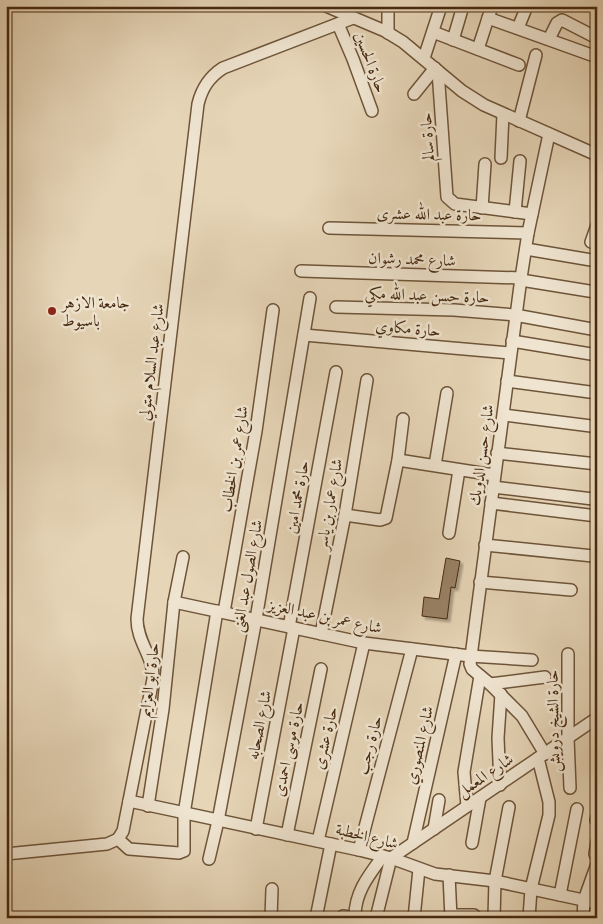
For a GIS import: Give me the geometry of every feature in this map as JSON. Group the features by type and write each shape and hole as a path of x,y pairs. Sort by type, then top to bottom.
{"street":[{"path":"326,6 388,33 407,44 462,92 503,114 597,155"},
{"path":"388,6 388,33"},
{"path":"424,58 441,6"},
{"path":"453,40 462,6"},
{"path":"478,49 492,6"},
{"path":"518,28 527,6"},
{"name":"شارع عبد السلام متولي","path":"118,839 123,831 153,679 151,662 140,638 137,619 200,97 206,84 223,68 353,18"},
{"path":"488,18 597,57"},
{"path":"549,39 560,20 597,38"},
{"name":"حارة الحسين","path":"338,24 372,111"},
{"path":"433,32 519,66"},
{"path":"519,121 536,55"},
{"path":"414,94 437,70"},
{"name":"حارة سالم","path":"437,70 447,197 449,201 455,204 482,208"},
{"path":"501,158 503,114"},
{"name":"شارع حسن الدويك","path":"470,656 504,415 506,381 515,315 528,233 549,134"},
{"path":"515,212 520,162"},
{"path":"486,164 482,208 532,214"},
{"path":"591,242 597,225"},
{"name":"حارة عبد الله عشرى","path":"329,228 528,233"},
{"path":"526,249 597,261"},
{"name":"شارع محمد رشوان","path":"301,271 521,279 595,292"},
{"name":"شارع الصول عبد الغنى","path":"209,859 218,821 256,619 310,298"},
{"name":"حارة حسن عبد الله مكي","path":"336,308 454,310 515,315 597,330"},
{"name":"شارع عمر بن الخطاب","path":"118,839 129,849 182,853 185,850 184,814 256,431 273,310"},
{"name":"حارة مكاوي","path":"304,335 511,347 597,355"},
{"name":"حارة محمد امين","path":"292,628 336,372"},
{"name":"شارع عمار بن ياسر","path":"321,634 345,515 367,380"},
{"path":"506,381 597,393"},
{"path":"435,465 448,393"},
{"path":"504,415 591,426"},
{"path":"345,515 380,520 386,518 398,460 403,419"},
{"path":"498,453 597,464"},
{"path":"398,460 435,465 494,481 593,500"},
{"path":"449,533 459,470"},
{"path":"491,503 597,516"},
{"path":"485,545 593,556"},
{"name":"حارة ابو العزايم","path":"148,806 162,709 174,602 183,557"},
{"path":"480,582 571,590"},
{"name":"شارع عمر بن عبد العزيز","path":"174,602 364,643 470,656 532,660"},
{"name":"شارع الصحابه","path":"256,829 292,628"},
{"name":"حارة عشرى","path":"318,841 364,643"},
{"name":"حارة رجب","path":"358,850 412,649"},
{"name":"شارع المنصوري","path":"413,843 456,654"},
{"name":"حارة الشيخ درويش","path":"568,654 570,788"},
{"path":"470,656 470,667 501,694 528,723 541,756 549,802 549,815 531,889 529,918"},
{"name":"حارة موسى احمدى","path":"287,835 322,669"},
{"path":"467,806 464,772 480,676"},
{"path":"490,684 545,677"},
{"path":"500,784 498,738 501,694"},
{"name":"شارع المعمل","path":"387,857 413,843 597,718"},
{"path":"472,843 480,798"},
{"path":"434,829 439,800"},
{"name":"شارع الخطبة","path":"129,801 358,850 387,857 435,874 495,882 597,903"},
{"path":"494,918 495,882 509,807"},
{"path":"560,895 577,809"},
{"path":"6,854 107,844 118,839"},
{"path":"597,841 595,854 597,857"},
{"path":"316,918 331,844"},
{"path":"343,916 355,917 356,903 361,889 387,857"},
{"path":"376,918 387,857"},
{"path":"583,918 584,900 597,864"},
{"path":"414,918 418,869"},
{"path":"448,875 451,916 474,915"},
{"path":"272,889 272,918"}],"building":[{"path":"446,558 460,561 455,588 451,587 447,619 422,616 424,597 439,599"}],"place":[{"name":"جامعة الازهر باسيوط","path":"52,311"}]}
